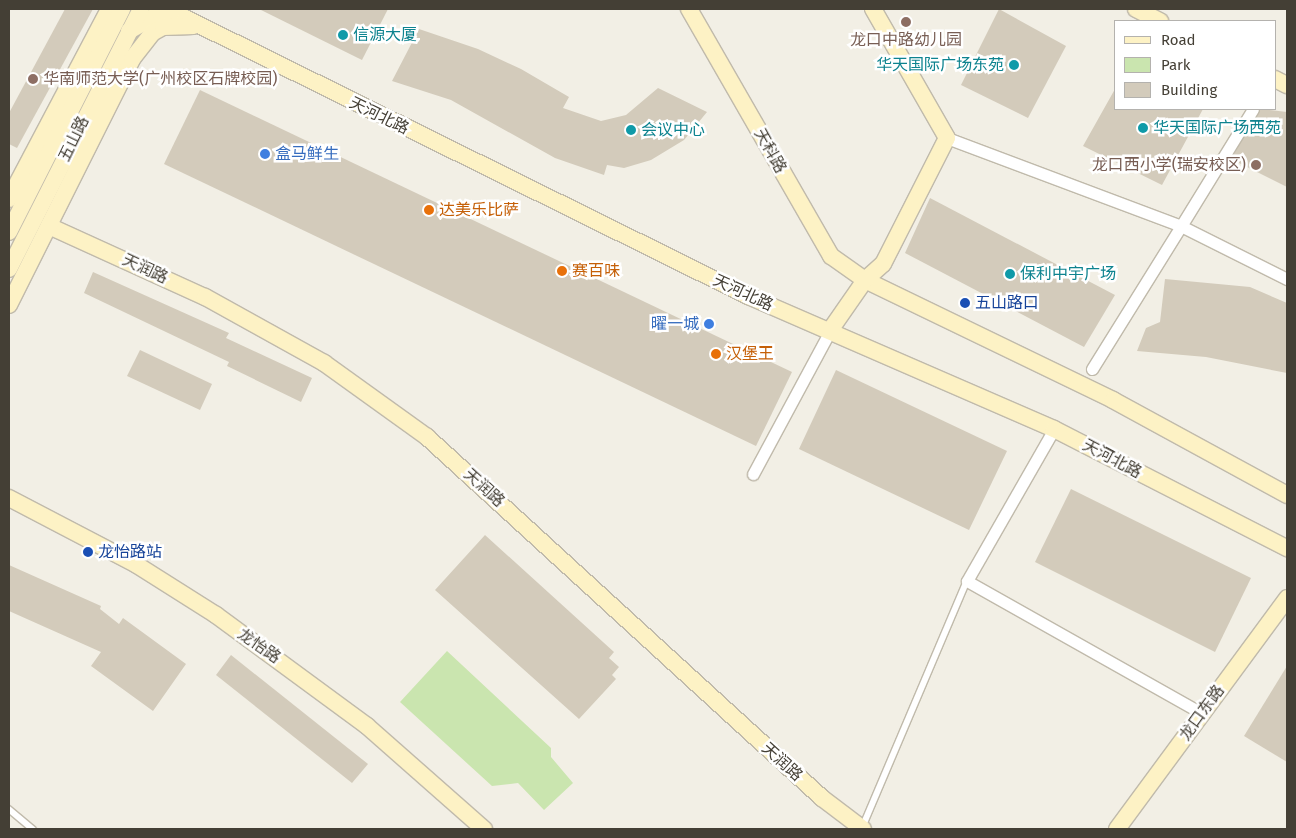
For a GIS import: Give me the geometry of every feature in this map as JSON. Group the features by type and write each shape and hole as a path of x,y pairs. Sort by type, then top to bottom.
{"street":[{"path":"9,200 109,9"},
{"name":"五山路","path":"9,232 122,9"},
{"name":"五山路","path":"9,269 141,9"},
{"name":"天科路","path":"689,9 816,234 831,256 865,280"},
{"path":"873,9 947,138 1180,226 1287,279"},
{"path":"1136,9 1158,20"},
{"name":"天河北路","path":"130,32 160,13 172,13 715,280 831,329 1054,429 1287,548"},
{"path":"9,305 143,43 163,27 176,24 204,28"},
{"path":"1092,368 1252,110"},
{"path":"752,474 831,329 865,280 883,264 947,138"},
{"name":"天润路","path":"49,226 205,297 324,363 427,437 822,798 863,829"},
{"path":"865,280 1113,400 1287,495"},
{"path":"1054,429 967,581 1202,712"},
{"name":"龙怡路","path":"9,498 137,565 224,621 367,726 484,829"},
{"name":"龙口东路","path":"1117,829 1287,598"}],"lane":[{"path":"863,829 967,581"},
{"path":"9,809 32,829"}],"green space":[{"path":"447,651 551,748 551,757 573,783 544,810 518,783 492,786 400,702"}],"building":[{"path":"65,9 93,9 17,148 9,144 9,113"},
{"name":"信源大厦","path":"259,9 388,9 362,60"},
{"name":"华天国际广场东苑","path":"999,9 1066,46 1028,118 961,85"},
{"path":"419,29 478,49 521,69 569,97 563,108 601,121 626,115 658,88 707,112 684,140 651,160 624,168 607,165 604,175 555,158 451,100 392,81"},
{"path":"200,90 792,372 756,446 164,164"},
{"name":"华天国际广场西苑","path":"1114,91 1114,110 1202,110 1162,185 1083,146"},
{"path":"1259,110 1287,112 1287,187 1231,159"},
{"name":"保利中宇广场","path":"930,198 1115,295 1084,347 905,253"},
{"path":"93,272 229,333 226,338 312,378 301,402 227,366 229,362 84,293"},
{"path":"1165,279 1250,287 1287,303 1287,373 1206,357 1137,351 1146,328 1160,322"},
{"path":"140,350 212,384 200,410 127,376"},
{"path":"836,370 1007,451 969,530 799,449"},
{"path":"1071,489 1251,578 1215,652 1035,562"},
{"path":"485,535 614,652 609,658 619,667 612,675 616,679 579,719 435,590"},
{"path":"9,565 101,606 100,609 119,624 123,618 186,664 153,711 91,666 101,652 9,611"},
{"path":"231,655 368,764 352,783 216,675"},
{"path":"1287,666 1287,762 1244,736"}],"place":[{"name":"龙口中路幼儿园","path":"906,22"},
{"name":"信源大厦","path":"343,35"},
{"name":"华天国际广场东苑","path":"1014,65"},
{"name":"华南师范大学(广州校区石牌校园)","path":"33,79"},
{"name":"华天国际广场西苑","path":"1143,128"},
{"name":"会议中心","path":"631,130"},
{"name":"盒马鲜生","path":"265,154"},
{"name":"龙口西小学(瑞安校区)","path":"1256,165"},
{"name":"达美乐比萨","path":"429,210"},
{"name":"赛百味","path":"562,271"},
{"name":"保利中宇广场","path":"1010,274"},
{"name":"五山路口","path":"965,303"},
{"name":"曜一城","path":"709,324"},
{"name":"汉堡王","path":"716,354"},
{"name":"龙怡路站","path":"88,552"}]}
